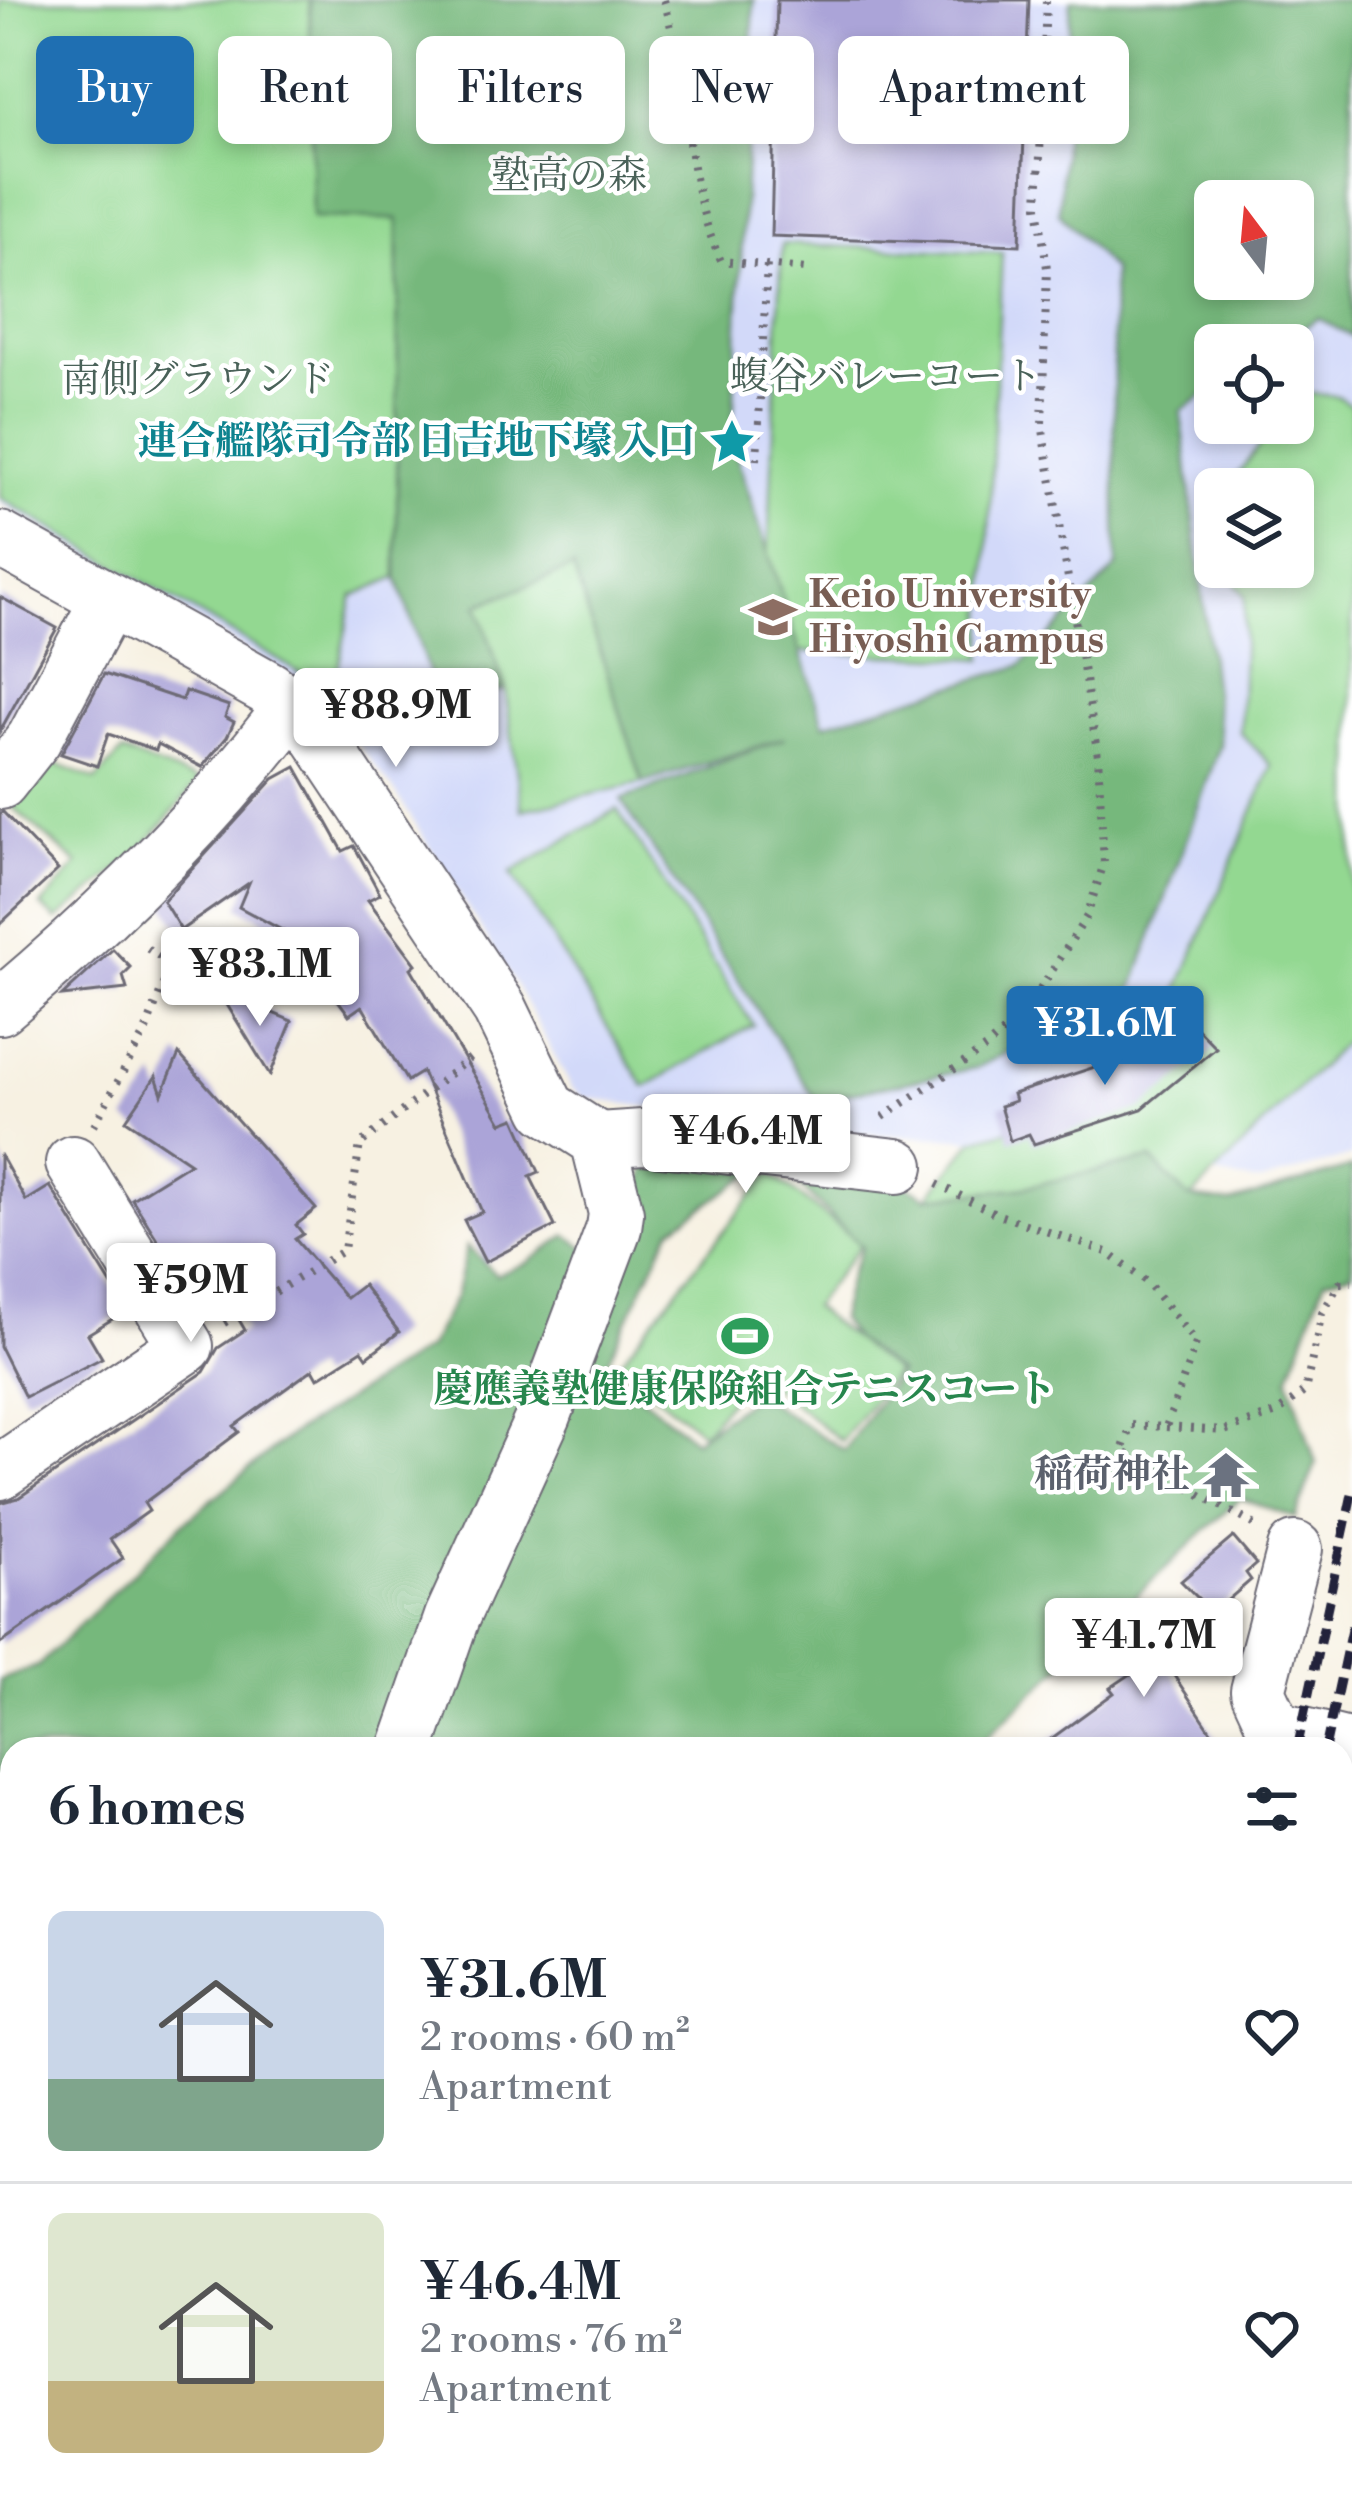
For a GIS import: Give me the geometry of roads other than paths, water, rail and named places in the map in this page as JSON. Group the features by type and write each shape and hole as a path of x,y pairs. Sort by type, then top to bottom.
{"street":[{"path":"0,538 293,705 429,899 514,1035 548,1108 598,1140 643,1137 897,1166"},
{"path":"0,782 34,739 108,600"},
{"path":"0,1006 238,778 293,705"},
{"path":"410,1737 452,1617 538,1431 614,1228 616,1213 598,1140"},
{"path":"0,1472 186,1346 73,1163"},
{"path":"1295,1550 1258,1691 1274,1728 1311,1737"}],"railway":[{"path":"1300,1737 1352,1494"},
{"path":"1328,1737 1352,1625"}],"place":[{"name":"連合艦隊司令部 日吉地下壕 入口","path":"732,442"},
{"name":"Keio University Hiyoshi Campus","path":"773,617"},
{"name":"慶應義塾健康保険組合テニスコート","path":"745,1336"},
{"name":"稲荷神社","path":"1226,1475"}],"park label":[{"name":"塾高の森","path":"569,176"},
{"name":"蝮谷バレーコート","path":"886,377"},
{"name":"南側グラウンド","path":"198,380"}]}
